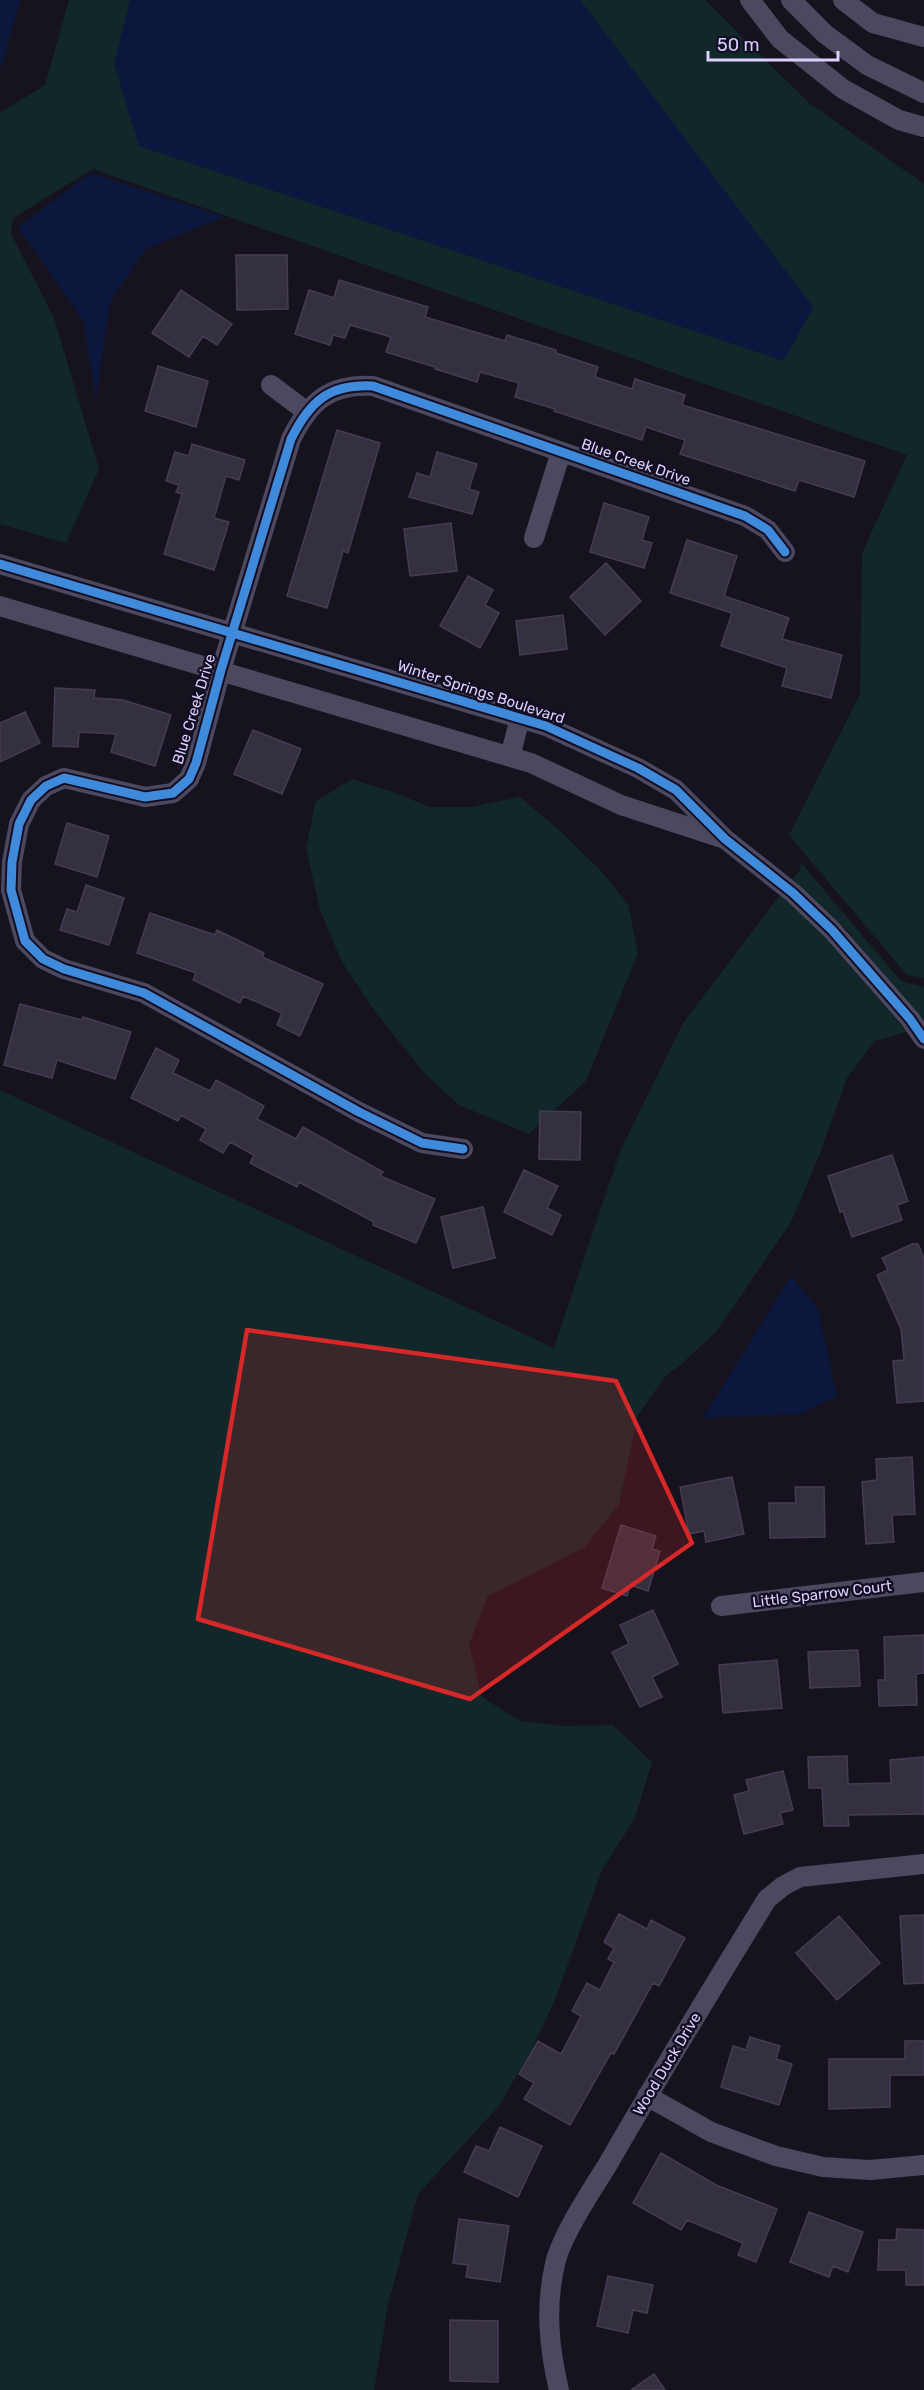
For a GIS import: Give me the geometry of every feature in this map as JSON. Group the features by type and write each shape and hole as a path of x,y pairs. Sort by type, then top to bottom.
{"street":[{"path":"750,0 780,39 843,90 899,120 924,127"},
{"path":"791,0 825,34 867,65 924,93"},
{"path":"843,0 873,23 924,37"},
{"path":"271,385 307,412"},
{"name":"Blue Creek Drive","path":"463,1149 422,1143 359,1112 144,993 64,969 43,959 26,941 11,890 12,862 19,824 31,800 46,786 64,778 145,797 173,793 189,779 196,763 221,670 291,439 307,412 323,396 339,388 358,385 373,386 745,516 768,530 785,552"},
{"path":"534,538 561,452"},
{"name":"Winter Springs Boulevard","path":"0,564 546,726 618,759 676,790 725,839 793,893 832,930 882,986 924,1039"},
{"name":"Winter Springs Boulevard","path":"0,606 531,763 621,805 725,839"},
{"path":"510,757 520,718"},
{"name":"Little Sparrow Court","path":"721,1606 924,1582"},
{"name":"Wood Duck Drive","path":"559,2390 550,2351 549,2295 555,2261 573,2224 647,2096 767,1899 783,1886 800,1877 924,1864"},
{"path":"647,2096 711,2132 776,2156 823,2167 846,2169 870,2170 924,2165"}],"highlighted area":[{"path":"247,1330 616,1381 692,1543 470,1699 198,1619"}],"green space":[{"path":"69,0 705,0 809,103 924,184 924,978 907,975 789,835 860,694 862,553 907,455 93,169 13,218 11,234 54,318 99,469 66,543 0,524 0,113 45,85"},
{"path":"352,779 430,807 471,807 520,797 559,830 601,871 628,904 638,953 586,1081 529,1134 459,1105 424,1073 376,1013 342,962 320,910 306,848 316,801"},
{"path":"801,863 901,981 924,987 924,1022 845,928 792,879 800,870"},
{"path":"780,895 825,937 907,1032 875,1041 847,1078 819,1156 791,1222 717,1331 676,1369 667,1374 638,1415 619,1504 585,1547 488,1596 469,1644 482,1697 520,1721 564,1726 613,1725 652,1762 635,1818 602,1870 555,2000 531,2051 498,2107 418,2194 388,2304 374,2390 0,2390 0,1090 554,1348 621,1149 683,1023"}],"water":[{"path":"0,0 20,0 2,66 0,65"},
{"path":"130,0 580,0 813,307 784,361 139,146 114,63"},
{"path":"91,173 224,217 146,249 110,302 96,399 83,320 18,227"},
{"path":"791,1276 818,1309 837,1397 799,1414 703,1418"}],"building":[{"path":"236,255 287,255 288,309 237,310"},
{"path":"339,280 428,307 425,317 505,341 507,335 556,350 556,353 598,367 595,377 632,389 635,379 685,395 682,405 865,461 854,497 799,480 795,491 680,454 685,440 646,427 642,440 554,411 555,409 515,397 519,383 480,372 477,382 435,369 435,367 386,352 391,337 350,325 345,338 333,335 330,345 295,334 309,290 334,298"},
{"path":"181,290 232,324 217,345 203,336 189,357 152,333"},
{"path":"158,366 208,381 196,427 145,411"},
{"path":"337,430 380,443 348,553 343,551 327,608 287,596"},
{"path":"192,444 245,460 239,480 226,476 214,518 229,522 214,570 164,554 182,494 176,492 179,485 166,481 175,452 189,456"},
{"path":"437,452 477,464 469,489 479,492 472,514 409,497 417,473 430,477"},
{"path":"604,503 649,517 642,540 652,543 644,568 590,552"},
{"path":"451,523 457,571 410,576 404,529"},
{"path":"687,540 737,556 724,596 789,618 782,639 842,655 831,698 782,686 787,668 721,646 732,613 670,593"},
{"path":"606,563 641,601 605,635 570,597"},
{"path":"468,576 493,590 485,605 499,613 480,648 440,626"},
{"path":"563,615 567,649 520,655 516,621"},
{"path":"55,688 95,690 94,698 123,700 171,715 155,766 111,752 116,734 79,732 78,747 53,746"},
{"path":"25,712 40,743 0,762 0,723"},
{"path":"253,730 301,749 282,794 234,774"},
{"path":"67,823 109,836 97,877 55,864"},
{"path":"86,885 124,898 109,945 60,930 67,909 77,912"},
{"path":"150,913 215,935 217,930 264,953 262,957 323,984 300,1036 277,1025 282,1013 243,996 240,1003 193,980 196,973 137,953"},
{"path":"20,1004 82,1020 83,1017 131,1032 115,1079 57,1060 52,1078 4,1065"},
{"path":"156,1048 179,1060 173,1073 210,1091 216,1080 264,1106 257,1119 296,1139 303,1127 383,1172 380,1176 435,1199 416,1243 373,1225 374,1222 299,1182 297,1187 250,1163 254,1155 230,1142 223,1153 200,1140 206,1129 181,1115 178,1121 131,1098"},
{"path":"540,1111 581,1112 580,1160 539,1159"},
{"path":"892,1155 908,1201 897,1205 902,1220 852,1237 843,1211 840,1212 828,1176"},
{"path":"524,1170 558,1186 547,1208 561,1215 552,1235 504,1212"},
{"path":"483,1207 495,1258 453,1268 441,1217"},
{"path":"912,1244 918,1244 924,1258 924,1401 897,1403 893,1361 904,1360 901,1329 877,1275 888,1270 882,1258"},
{"path":"912,1457 915,1514 892,1515 894,1542 866,1544 862,1482 877,1480 876,1459"},
{"path":"732,1477 744,1534 706,1542 704,1531 689,1534 680,1487"},
{"path":"795,1487 824,1487 825,1537 770,1538 769,1503 796,1503"},
{"path":"621,1525 656,1536 652,1549 660,1551 648,1591 630,1585 627,1596 602,1588"},
{"path":"653,1610 678,1664 652,1677 662,1697 640,1707 612,1652 629,1644 620,1625"},
{"path":"924,1635 924,1673 916,1674 917,1705 879,1706 878,1680 885,1680 884,1637"},
{"path":"858,1650 860,1686 810,1688 808,1652"},
{"path":"777,1660 782,1708 723,1713 719,1665"},
{"path":"847,1756 848,1784 891,1783 890,1760 924,1757 924,1814 848,1815 849,1826 824,1826 822,1788 809,1788 808,1757"},
{"path":"783,1771 793,1810 780,1813 783,1824 744,1834 734,1795 749,1791 746,1780"},
{"path":"619,1914 647,1929 651,1920 685,1938 659,1986 653,1983 614,2054 611,2053 570,2125 524,2099 534,2083 519,2074 538,2041 561,2054 581,2016 572,2011 587,1983 600,1990 614,1962 608,1959 614,1948 604,1942"},
{"path":"924,1915 924,1983 904,1984 900,1916"},
{"path":"839,1916 880,1963 837,2000 796,1953"},
{"path":"750,2037 780,2046 776,2059 792,2064 779,2105 721,2087 733,2046 746,2050"},
{"path":"905,2041 924,2041 924,2075 890,2075 890,2107 829,2109 829,2059 905,2059"},
{"path":"500,2127 542,2146 518,2197 464,2172 476,2146 489,2151"},
{"path":"661,2153 716,2185 777,2209 756,2262 738,2255 743,2243 687,2220 681,2230 633,2203"},
{"path":"809,2212 863,2232 848,2272 833,2266 829,2277 790,2262"},
{"path":"459,2219 509,2226 500,2282 466,2277 468,2265 453,2263"},
{"path":"897,2229 924,2230 924,2285 906,2285 906,2270 878,2270 879,2240 896,2240"},
{"path":"608,2276 653,2285 647,2313 633,2310 628,2333 597,2326"},
{"path":"450,2320 498,2321 498,2382 450,2381"},
{"path":"654,2374 665,2390 631,2390"}],"cycle path":[{"path":"463,1149 422,1143 359,1112 144,993 64,969 43,959 25,941 11,890 12,862 19,824 31,800 46,786 64,778 145,797 173,793 189,779 196,763 221,670 291,439 314,405 333,392 344,388 373,386 745,516 768,530 785,552"},
{"path":"0,564 546,726 638,768 676,790 725,839 793,893 832,930 910,1019 924,1039"}]}
